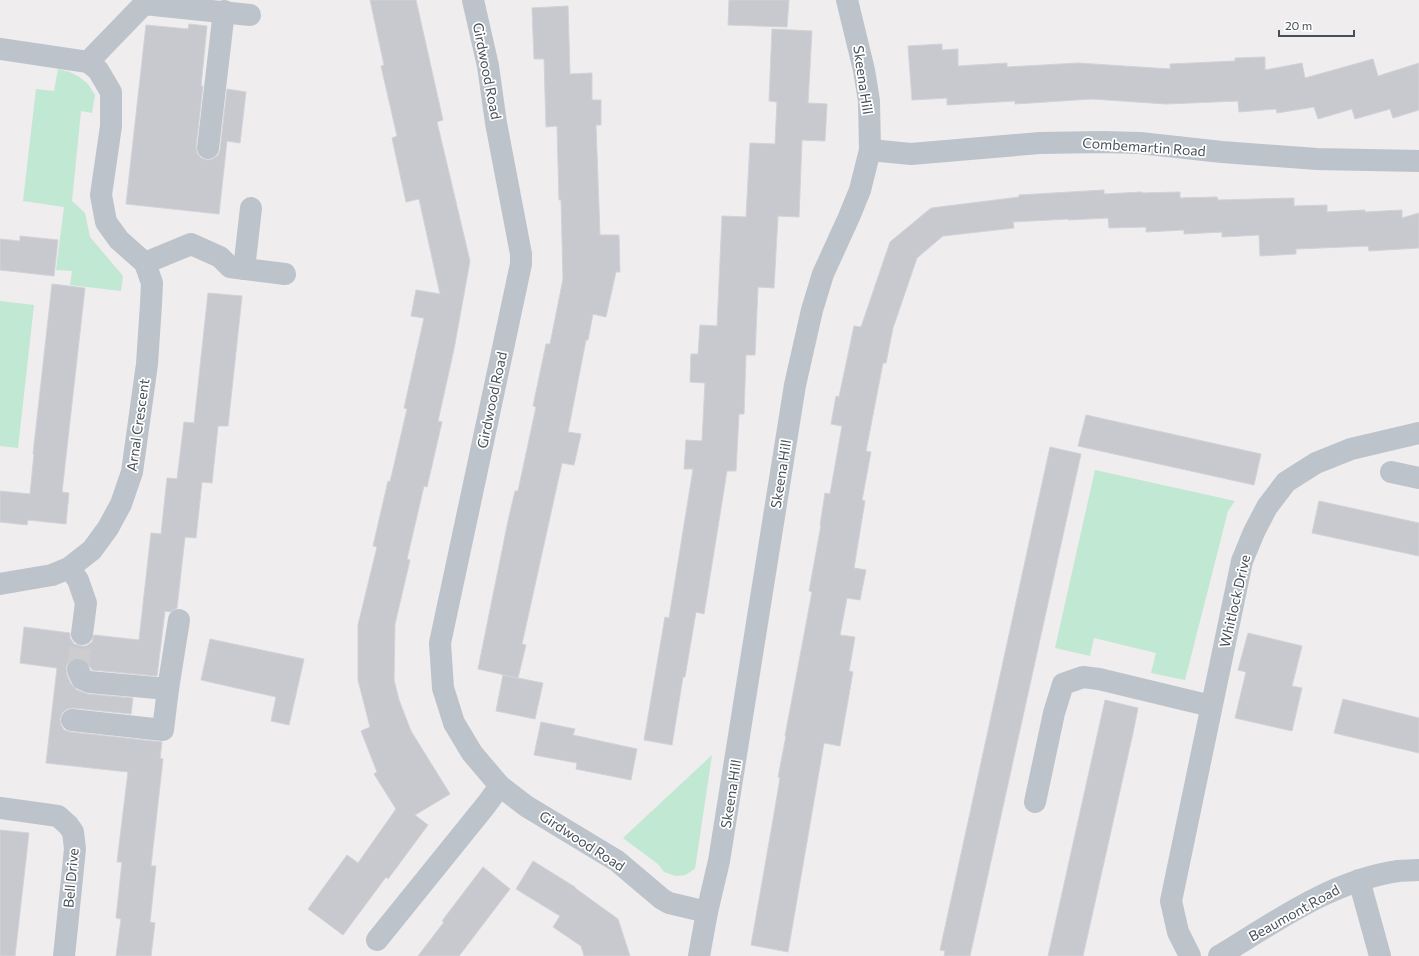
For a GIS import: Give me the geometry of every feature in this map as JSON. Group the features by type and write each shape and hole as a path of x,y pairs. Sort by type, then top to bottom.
{"street":[{"name":"Girdwood Road","path":"473,0 488,66 496,123 521,254 521,264 440,643 443,688 454,723 472,752 500,786 526,806 617,861 662,899 669,903 707,912"},
{"name":"Skeena Hill","path":"699,956 707,912 720,861 795,385 812,310 823,274 860,190 870,150 869,102 864,70 847,0"},
{"path":"0,49 88,62 144,4 224,11 250,15"},
{"path":"208,148 224,11"},
{"name":"Arnal Crescent","path":"0,584 52,575 69,568 92,550 108,528 121,504 132,472 147,364 152,283 144,263 119,240 106,222 101,195 111,126 111,92 98,70 88,62"},
{"name":"Combemartin Road","path":"870,150 911,154 1040,143 1103,142 1177,146 1222,152 1310,159 1419,161"},
{"path":"244,269 251,208"},
{"path":"144,263 191,244 220,257 230,267 285,274"},
{"name":"Whitlock Drive","path":"1190,956 1178,932 1171,901 1242,561 1254,532 1268,507 1286,482 1316,462 1351,449 1419,433"},
{"path":"1391,472 1419,478"},
{"path":"69,568 78,580 86,603 82,634"},
{"path":"72,720 163,730 179,620"},
{"path":"78,670 82,679 89,682 168,690"},
{"path":"1035,802 1054,712 1063,684 1083,677 1099,679 1212,706"},
{"path":"377,940 486,806 500,786"},
{"name":"Bell Drive","path":"0,808 58,816 73,832 75,849 64,956"},
{"name":"Beaumont Road","path":"1219,956 1324,894 1359,880 1398,871 1419,870"},
{"path":"1359,880 1380,956"}],"green space":[{"path":"58,69 70,72 79,77 88,84 95,95 92,113 81,111 72,201 85,213 90,237 123,276 121,291 70,285 72,271 56,270 64,207 23,201 36,89 54,91"},
{"path":"0,301 34,305 18,448 0,446"},
{"path":"1095,470 1235,501 1228,511 1185,680 1151,673 1156,653 1094,638 1090,656 1055,648"},
{"path":"712,755 695,869 685,875 676,876 664,872 658,864 623,838"}],"building":[{"path":"370,0 416,0 443,120 437,122 470,261 454,349 438,421 442,422 427,487 424,486 407,559 410,560 395,624 394,680 399,700 411,731 450,794 415,815 428,825 388,879 386,877 343,935 308,909 347,855 358,863 396,809 374,774 377,772 361,731 370,727 358,680 358,625 377,547 373,546 407,409 404,408 424,318 411,316 416,290 440,294 419,199 406,202 392,138 397,136 381,66 384,65"},
{"path":"729,0 789,0 787,27 728,25"},
{"path":"568,6 570,74 592,73 592,100 601,100 601,125 596,125 600,235 619,235 620,272 616,272 606,317 593,314 588,340 586,340 568,432 581,434 574,465 562,463 522,644 526,645 518,678 478,669 508,521 515,491 518,491 536,407 533,406 546,344 550,344 563,279 557,126 546,127 544,59 534,59 532,8"},
{"path":"189,24 207,26 201,86 203,86 196,147 197,153 201,158 207,160 213,159 218,155 220,150 227,89 246,92 240,143 227,141 219,214 126,204 146,25 188,29"},
{"path":"772,29 812,31 808,103 827,104 825,141 802,140 799,217 778,216 774,288 758,287 755,355 746,355 744,414 739,414 736,471 727,471 704,614 696,612 685,677 683,677 672,745 644,740 665,617 669,618 693,469 684,469 686,440 702,441 705,383 690,382 691,354 698,354 700,325 717,326 722,216 746,217 750,143 775,144 777,102 769,101"},
{"path":"942,44 942,50 958,49 958,66 1007,63 1007,67 1078,63 1170,69 1170,64 1235,61 1235,58 1265,57 1265,70 1302,63 1305,78 1373,59 1378,76 1419,63 1419,110 1393,118 1390,109 1355,119 1352,109 1318,119 1314,107 1277,113 1276,109 1239,112 1238,101 1166,104 1092,99 1015,104 1015,101 947,105 947,98 912,100 908,46"},
{"path":"1104,190 1104,194 1180,192 1180,198 1217,197 1218,200 1294,198 1294,206 1327,205 1327,212 1402,210 1402,218 1419,213 1419,248 1369,251 1368,246 1296,249 1296,254 1260,256 1259,235 1222,237 1222,232 1184,234 1184,230 1146,232 1146,227 1109,228 1108,218 1013,222 1014,228 943,236 917,258 893,328 886,363 883,363 866,451 871,452 862,500 865,501 854,568 866,570 860,600 847,598 840,635 855,637 849,671 853,672 840,746 824,743 788,952 751,945 780,778 778,777 785,736 812,592 809,591 821,525 825,493 830,494 842,426 831,424 836,396 839,397 854,326 861,327 890,242 931,208 1019,197 1019,195"},
{"path":"20,236 58,240 54,276 0,270 0,239 20,241"},
{"path":"52,284 85,288 62,492 69,493 66,524 28,520 27,525 0,522 0,491 30,494"},
{"path":"208,293 242,296 228,426 218,426 212,483 202,482 196,538 185,537 177,608 170,612 165,611 157,676 92,670 86,660 79,658 68,662 66,668 71,684 77,690 88,694 133,698 131,714 73,708 67,709 62,713 60,719 64,730 162,742 160,758 163,759 151,866 156,866 150,922 155,923 151,956 116,956 121,919 116,918 122,862 117,862 128,772 46,763 57,668 20,663 24,627 70,633 70,638 74,644 81,646 86,646 92,642 94,635 139,640 151,533 161,534 167,478 177,479 184,422 194,423"},
{"path":"1086,415 1261,454 1254,485 1078,446"},
{"path":"1050,447 1081,454 970,956 944,956 945,951 940,950"},
{"path":"1319,501 1419,523 1419,556 1312,533"},
{"path":"1248,633 1302,646 1292,686 1302,688 1292,731 1235,718 1246,672 1238,670"},
{"path":"210,639 304,659 289,725 271,721 276,697 201,680"},
{"path":"503,675 543,683 535,719 496,711"},
{"path":"1343,699 1419,718 1419,753 1334,733"},
{"path":"1105,700 1138,708 1133,733 1083,956 1048,956"},
{"path":"541,722 575,729 573,735 637,749 631,780 576,769 577,763 534,755"},
{"path":"0,830 29,833 15,956 0,956"},
{"path":"533,861 575,887 618,919 630,956 584,956 581,946 553,927 560,916 516,889"},
{"path":"483,867 510,889 459,956 418,956 444,922 442,921"}],"tunnel":[{"path":"78,670 82,634"}]}
